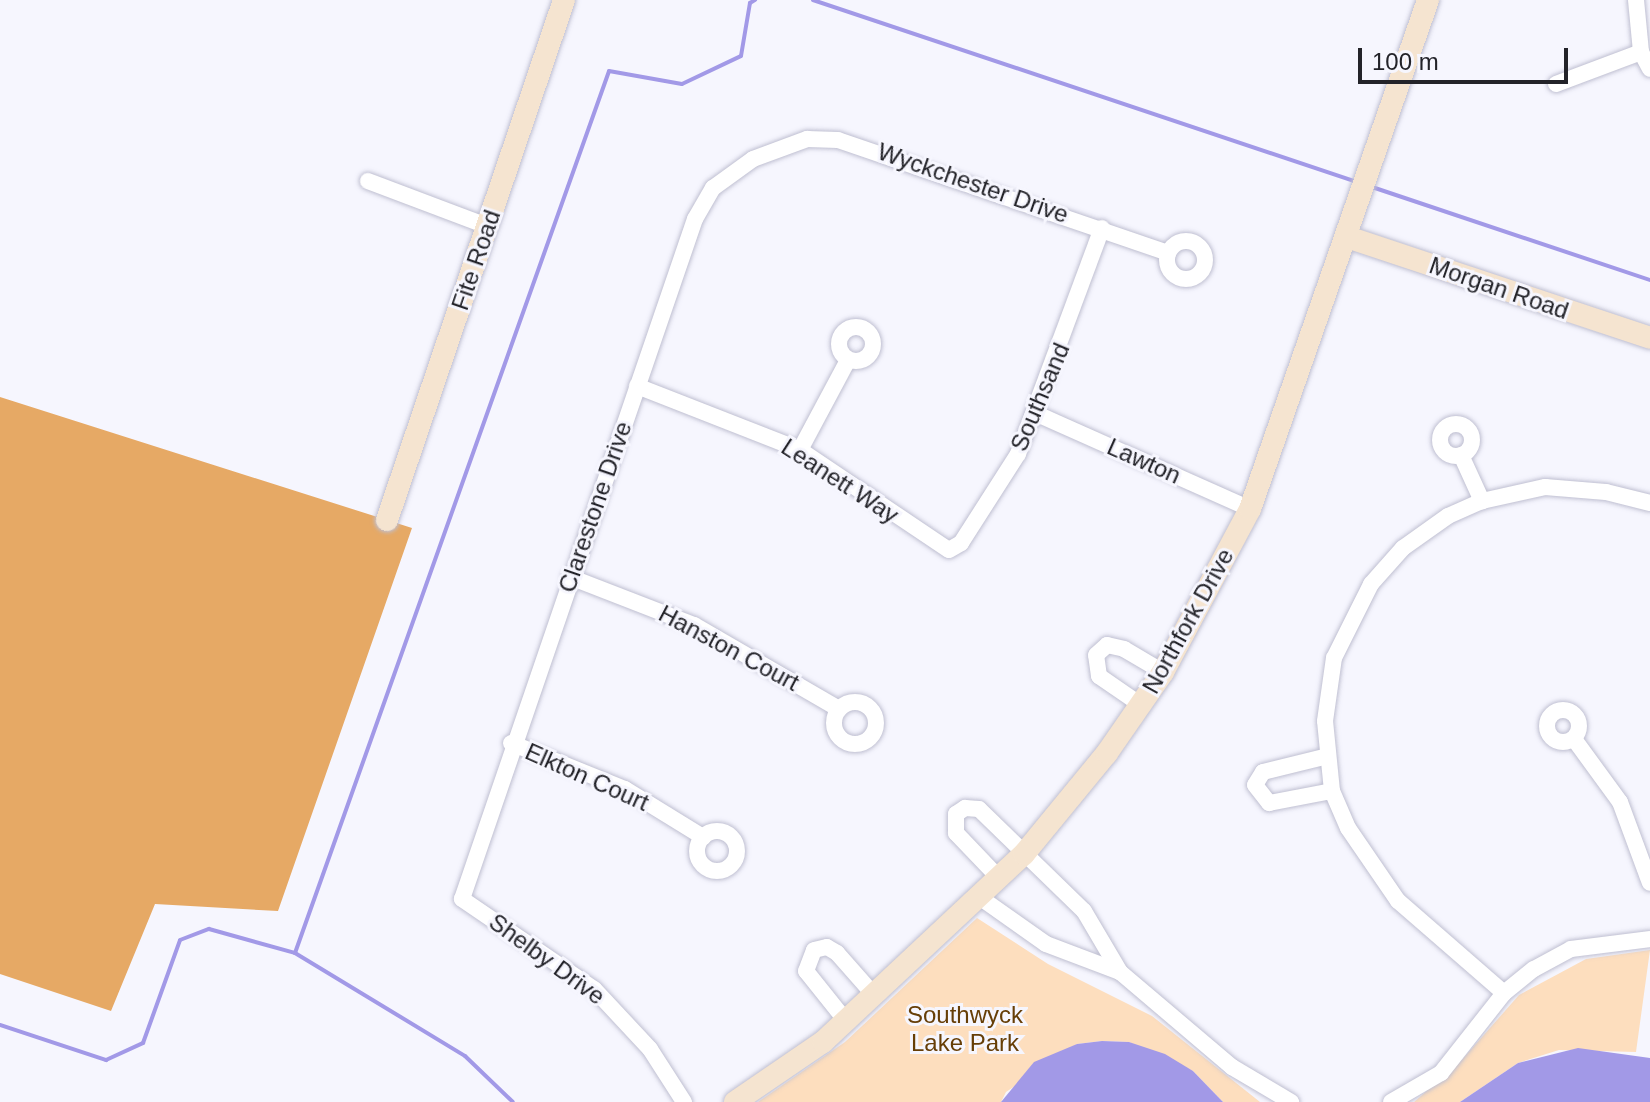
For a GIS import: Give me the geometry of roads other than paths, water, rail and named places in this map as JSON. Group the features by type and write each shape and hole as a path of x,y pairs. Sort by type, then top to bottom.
{"street":[{"name":"Fite Road","path":"387,520 564,0"},
{"name":"Northfork Drive","path":"735,1102 846,1021 1024,854 1141,705 1163,672 1250,509 1428,0"},
{"path":"1636,0 1641,52 1650,69"},
{"path":"1556,84 1641,52"},
{"name":"Wyckchester Drive","path":"774,148 807,139 838,140 1168,253"},
{"name":"Clarestone Drive","path":"462,899 511,743 695,219 713,188 774,148"},
{"path":"368,181 487,226"},
{"name":"Southsand","path":"949,550 961,543 1018,454 1037,414 1102,228"},
{"name":"Morgan Road","path":"1347,237 1650,338"},
{"path":"800,450 848,360"},
{"name":"Leanett Way","path":"637,386 800,450 949,550"},
{"name":"Lawton","path":"1037,414 1250,509"},
{"path":"1461,455 1482,501"},
{"path":"1504,993 1398,901 1357,844 1332,791 1328,756 1329,679 1359,601 1387,565 1427,529 1482,501 1545,487 1606,492 1650,503"},
{"name":"Hanston Court","path":"570,577 694,625 839,709"},
{"path":"1141,705 1099,676 1096,655 1107,645 1124,649 1163,672"},
{"path":"1574,739 1620,802 1650,883"},
{"name":"Elkton Court","path":"511,743 625,789 703,837"},
{"path":"1328,756 1263,772 1255,785 1269,803 1332,791"},
{"path":"998,877 956,833 956,814 971,806 979,809 1084,911 1120,972 1232,1067 1291,1102"},
{"path":"978,896 1046,944 1120,972"},
{"name":"Shelby Drive","path":"462,899 594,989 650,1049 684,1102"},
{"path":"1391,1102 1441,1073 1504,993 1534,969 1571,949 1650,939"},
{"path":"846,1021 806,971 814,950 827,947 837,953 874,995"}],"waterway":[{"path":"295,953 609,71 682,84 741,56 750,3 755,0"},
{"path":"813,0 1357,182"},
{"path":"1369,186 1650,280"},
{"path":"0,1025 106,1060 143,1043 180,940 209,929 295,953 465,1056 513,1102"}],"park label":[{"name":"Southwyck Lake Park","path":"965,1029"}]}
